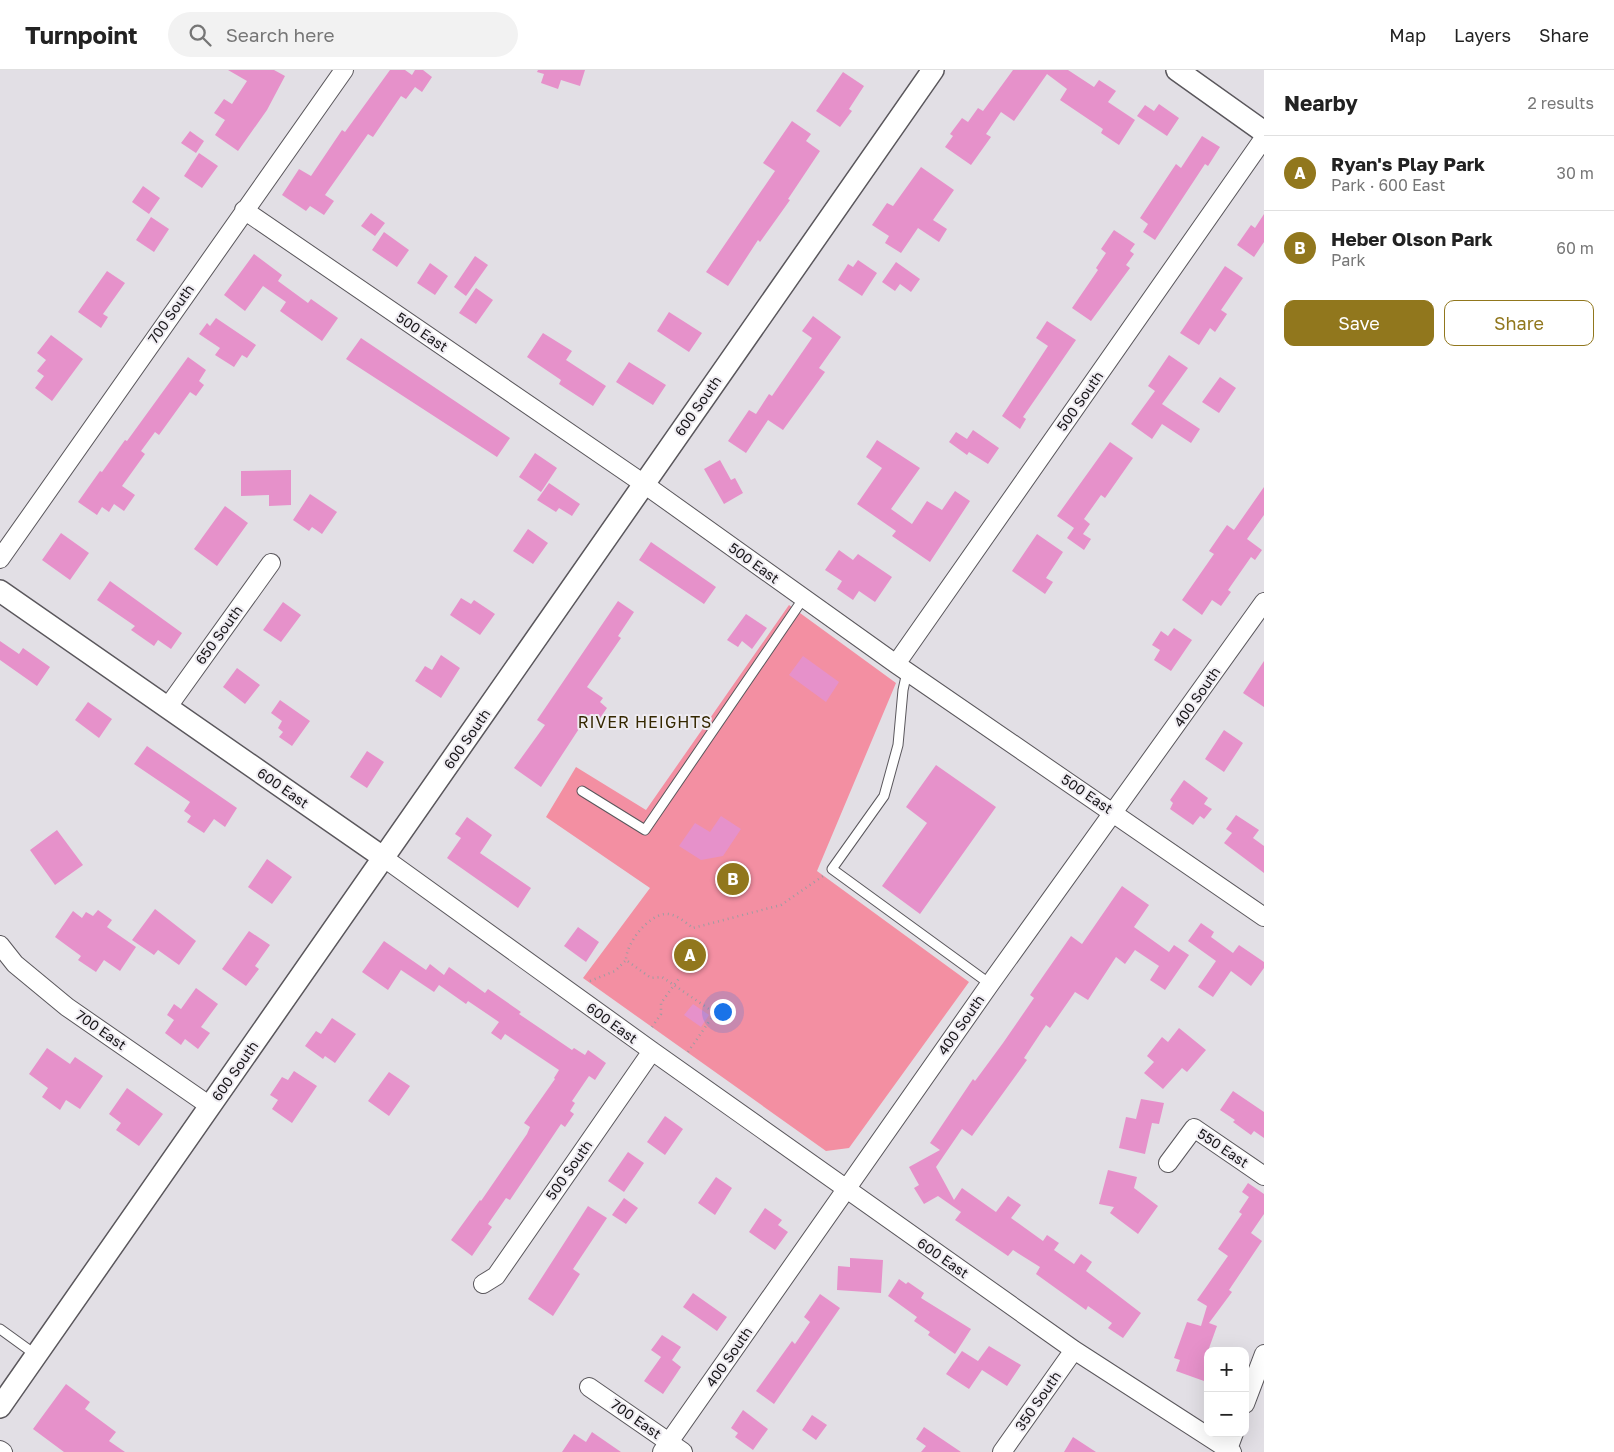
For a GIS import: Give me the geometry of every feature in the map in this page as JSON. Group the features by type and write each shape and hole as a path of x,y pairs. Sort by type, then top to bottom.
{"street":[{"name":"600 South","path":"0,1407 934,70"},
{"path":"1177,70 1264,132"},
{"name":"700 South","path":"0,559 339,72"},
{"name":"500 South","path":"902,668 1264,138"},
{"name":"500 East","path":"244,210 644,484 803,599 1264,917"},
{"name":"650 South","path":"167,708 271,563"},
{"name":"600 East","path":"0,591 384,858 652,1051 1074,1350 1230,1447"},
{"name":"400 South","path":"671,1449 990,984 1115,813 1264,602"},
{"name":"700 East","path":"0,945 15,964 67,1007 210,1106"},
{"name":"500 South","path":"482,1284 496,1276 652,1051"},
{"name":"550 East","path":"1168,1163 1194,1128 1264,1176"},
{"name":"350 South","path":"1002,1452 1074,1350"},
{"path":"1249,1393 1264,1354"},
{"name":"700 East","path":"589,1387 671,1449"}],"lane":[{"path":"582,791 644,830 803,599"},
{"path":"902,668 903,690 898,744 884,796 832,869 990,984"},
{"path":"0,1330 36,1356"}],"path":[{"path":"590,981 616,971 626,960 626,952 634,936 659,916 675,915 693,928 781,905 832,869"},
{"path":"626,960 652,978 662,977 715,1013 688,1052"},
{"path":"652,1027 661,1014 662,1003 680,977"}],"shaded area":[{"path":"789,605 896,683 817,871 969,982 849,1148 826,1151 583,978 650,888 546,817 576,767 646,810"}],"building":[{"path":"228,70 274,70 285,76 267,110 238,151 215,135 225,120 214,113 224,99 232,104 247,81"},
{"path":"390,70 405,70 412,75 415,70 423,70 432,77 422,92 415,87 406,99 401,96 373,137 368,134 325,195 334,201 324,215 310,206 306,211 282,195 299,169 311,176 342,130 345,132"},
{"path":"538,70 585,70 580,86 561,80 558,89 541,83 544,74 537,72"},
{"path":"1013,70 1068,70 1094,87 1099,80 1116,91 1108,102 1135,120 1119,145 1101,133 1103,129 1060,100 1067,89 1047,74 1014,121 1001,112 986,134 991,137 971,165 945,147 953,136 950,134 962,118 968,122 978,108 983,111"},
{"path":"843,72 864,86 849,109 852,111 840,127 816,111"},
{"path":"1159,104 1179,118 1167,136 1137,116 1145,105 1154,111"},
{"path":"792,121 811,134 806,141 820,151 788,199 790,200 760,242 758,240 728,286 706,272 775,171 763,163"},
{"path":"190,131 204,141 196,153 181,143"},
{"path":"1202,136 1220,147 1208,166 1205,164 1155,240 1143,232 1148,224 1140,218 1176,164 1181,168"},
{"path":"199,153 218,166 202,188 184,176"},
{"path":"921,167 954,190 933,220 947,229 939,242 918,228 901,253 885,243 889,236 872,225 887,203 893,206"},
{"path":"143,186 160,198 149,214 132,202"},
{"path":"371,213 385,223 375,236 361,226"},
{"path":"1264,214 1264,242 1254,257 1237,245 1251,225 1255,228"},
{"path":"151,217 169,229 154,252 136,240"},
{"path":"1114,230 1135,244 1130,251 1134,254 1126,265 1130,268 1091,321 1072,308 1098,270 1096,268 1106,253 1101,249"},
{"path":"384,232 409,250 397,267 372,250"},
{"path":"254,254 282,275 278,281 308,303 311,299 338,318 322,341 280,311 286,302 263,286 245,311 224,295"},
{"path":"475,256 488,265 466,296 454,287"},
{"path":"858,260 877,273 862,296 838,280 848,264 853,267"},
{"path":"896,262 920,279 911,292 900,284 895,291 882,282"},
{"path":"430,263 448,276 435,295 417,283"},
{"path":"1225,266 1243,278 1221,310 1227,314 1215,332 1210,328 1199,345 1180,333"},
{"path":"107,271 125,283 103,314 108,317 101,328 78,312"},
{"path":"476,288 493,300 476,324 459,313"},
{"path":"669,312 702,333 689,352 657,331"},
{"path":"813,316 841,337 819,368 825,372 783,430 768,420 746,453 728,441 749,410 756,414 769,394 772,396 812,338 802,331"},
{"path":"216,318 256,345 247,358 242,355 234,367 215,355 220,348 199,334 207,323 210,326"},
{"path":"1047,321 1076,340 1023,417 1026,419 1020,429 1002,416 1048,346 1036,338"},
{"path":"543,333 572,351 566,360 606,386 593,406 559,384 561,380 527,357"},
{"path":"51,335 83,359 52,401 35,388 44,376 37,371 46,360 37,353"},
{"path":"361,338 510,438 497,457 346,359"},
{"path":"1169,355 1188,368 1162,404 1200,429 1191,443 1162,424 1152,439 1131,424 1155,391 1148,386"},
{"path":"188,357 206,370 199,381 204,385 196,396 190,392 159,435 155,432 141,451 145,454 122,486 135,495 124,511 114,504 109,512 102,507 97,515 78,502 100,471 102,472 125,440 127,441"},
{"path":"629,362 666,385 653,405 616,382"},
{"path":"1220,377 1236,388 1219,413 1202,402"},
{"path":"973,430 999,448 988,464 969,452 967,455 949,442 956,432 967,439"},
{"path":"877,440 920,468 891,509 912,524 927,501 942,510 955,491 970,501 930,562 892,536 896,531 857,504 882,468 866,457"},
{"path":"1110,442 1133,458 1105,498 1101,495 1084,519 1090,524 1083,534 1091,539 1084,550 1067,538 1074,528 1057,516"},
{"path":"535,453 557,468 541,492 519,477"},
{"path":"720,460 731,480 735,478 743,493 724,504 704,469"},
{"path":"291,470 291,505 269,506 269,495 241,496 241,471"},
{"path":"549,483 580,504 572,516 559,508 556,512 537,500"},
{"path":"1264,487 1264,515 1247,539 1262,550 1255,560 1251,557 1228,590 1231,592 1221,606 1212,600 1202,615 1182,600 1214,554 1209,551 1227,525 1234,530"},
{"path":"310,494 337,512 322,534 312,527 309,531 293,520"},
{"path":"225,506 248,523 217,566 194,549"},
{"path":"528,529 548,543 533,564 513,551"},
{"path":"61,533 89,553 70,580 42,560"},
{"path":"1037,534 1063,552 1046,578 1053,582 1045,594 1012,571"},
{"path":"651,542 716,587 704,604 639,560"},
{"path":"839,550 853,560 858,554 892,577 875,602 859,591 853,600 837,589 842,581 825,570"},
{"path":"110,581 182,633 171,649 158,640 154,646 131,630 135,626 97,600"},
{"path":"461,598 471,604 474,600 495,614 480,635 450,615"},
{"path":"618,601 634,612 618,636 621,638 587,687 603,698 600,702 607,708 598,721 588,715 541,787 514,768 545,725 537,720"},
{"path":"283,602 301,615 281,642 263,630"},
{"path":"746,614 767,628 752,649 742,641 738,647 727,640"},
{"path":"1174,628 1192,640 1171,671 1154,660 1160,650 1152,645 1161,631 1168,636"},
{"path":"0,641 19,654 23,648 50,667 37,686 0,660"},
{"path":"441,655 460,668 441,698 415,681 425,666 432,670"},
{"path":"803,656 839,682 826,702 789,675"},
{"path":"1264,661 1264,707 1243,693"},
{"path":"237,668 260,685 245,704 223,687"},
{"path":"280,700 310,721 292,746 279,737 283,732 278,728 282,721 271,713"},
{"path":"88,702 112,719 99,738 75,720"},
{"path":"1224,730 1243,743 1224,772 1205,759"},
{"path":"147,746 237,808 225,827 214,819 204,833 187,822 191,816 184,811 190,802 134,764"},
{"path":"367,751 384,762 367,788 350,777"},
{"path":"936,765 996,807 920,914 882,886 927,823 906,807"},
{"path":"1184,780 1208,798 1204,804 1212,809 1204,819 1200,816 1193,825 1170,809 1173,803 1170,800"},
{"path":"1236,815 1259,830 1253,838 1264,846 1264,873 1224,843 1232,833 1226,829"},
{"path":"721,816 741,829 723,856 701,860 679,846 695,823 710,832"},
{"path":"467,817 492,835 480,853 531,888 518,908 447,858 461,838 455,834"},
{"path":"57,830 83,865 55,885 30,850"},
{"path":"267,859 292,877 272,904 248,887"},
{"path":"1122,886 1149,905 1134,927 1169,952 1174,945 1189,955 1165,990 1150,980 1159,966 1135,950 1125,964 1116,957 1088,1000 1075,992 1050,1028 1046,1025 1024,1058 1027,1060 972,1136 962,1129 936,1167 954,1200 962,1188 996,1212 1008,1196 1021,1205 1011,1218 1043,1241 1047,1235 1059,1243 1054,1250 1074,1264 1081,1254 1092,1262 1086,1271 1141,1313 1123,1338 1108,1328 1112,1323 1088,1306 1086,1310 1036,1274 1040,1267 1013,1250 1008,1256 955,1220 961,1212 938,1196 924,1204 914,1188 919,1185 909,1167 940,1150 930,1143 973,1079 975,1081 1034,998 1030,995 1071,936 1082,944"},
{"path":"155,909 196,941 179,965 158,950 154,955 132,940"},
{"path":"98,910 112,920 107,927 136,947 120,971 104,960 96,972 78,960 81,956 55,937 73,911 82,918 86,912 93,916"},
{"path":"1201,923 1214,932 1211,937 1233,953 1239,945 1264,962 1264,968 1251,986 1231,971 1213,997 1198,987 1216,961 1188,941"},
{"path":"578,927 599,942 586,962 564,946"},
{"path":"249,931 270,945 255,966 259,969 246,986 222,969"},
{"path":"384,941 426,970 430,964 444,975 449,967 485,993 488,989 521,1012 519,1014 572,1050 574,1048 585,1055 588,1050 606,1063 595,1080 589,1076 572,1101 575,1103 570,1111 574,1114 565,1127 561,1124 510,1200 506,1198 488,1224 492,1227 472,1256 451,1240 481,1201 527,1134 530,1127 524,1123 555,1079 559,1070 505,1034 501,1040 491,1033 499,1022 468,1001 466,1004 439,985 434,992 401,970 388,990 362,972"},
{"path":"196,988 218,1004 201,1027 210,1033 198,1049 185,1039 181,1045 165,1033 174,1020 167,1015 174,1004 181,1009"},
{"path":"693,1004 709,1015 701,1027 684,1015"},
{"path":"332,1018 356,1034 335,1063 325,1056 323,1059 305,1046 316,1031 321,1034"},
{"path":"1179,1028 1206,1050 1187,1072 1182,1068 1163,1089 1144,1073 1154,1062 1147,1056 1162,1037 1168,1042"},
{"path":"47,1048 70,1064 75,1057 103,1076 80,1109 66,1100 60,1110 42,1097 48,1088 29,1074"},
{"path":"294,1071 317,1086 292,1123 272,1109 278,1100 270,1095 282,1077 288,1080"},
{"path":"389,1072 410,1086 389,1116 368,1101"},
{"path":"127,1088 163,1114 139,1146 116,1130 121,1123 109,1114"},
{"path":"1233,1091 1264,1112 1264,1138 1254,1131 1251,1135 1233,1122 1235,1120 1220,1110"},
{"path":"1141,1099 1164,1103 1159,1124 1152,1123 1145,1154 1119,1148 1126,1117 1136,1119"},
{"path":"665,1116 683,1129 665,1155 647,1142"},
{"path":"628,1152 644,1163 624,1192 608,1181"},
{"path":"1108,1170 1137,1177 1134,1188 1158,1206 1138,1234 1110,1213 1114,1207 1099,1204"},
{"path":"716,1177 732,1188 715,1215 698,1203"},
{"path":"1248,1183 1264,1194 1264,1214 1251,1233 1262,1241 1229,1290 1232,1292 1209,1323 1217,1326 1209,1347 1204,1347 1204,1381 1176,1371 1180,1360 1174,1358 1187,1322 1201,1326 1207,1306 1197,1300 1228,1256 1218,1249 1242,1214 1239,1212 1249,1197 1242,1192"},
{"path":"624,1198 638,1208 626,1224 612,1215"},
{"path":"588,1206 607,1218 573,1269 580,1274 553,1316 528,1299"},
{"path":"765,1208 782,1220 778,1225 788,1232 775,1250 749,1232"},
{"path":"850,1258 883,1260 881,1293 837,1290 838,1266 850,1267"},
{"path":"899,1279 906,1284 908,1282 924,1293 921,1298 971,1329 955,1354 928,1335 930,1332 914,1321 917,1317 888,1296"},
{"path":"693,1293 727,1317 717,1331 683,1307"},
{"path":"820,1294 840,1308 774,1404 756,1391 792,1341 795,1344 810,1322 804,1317"},
{"path":"662,1335 681,1347 672,1360 681,1367 663,1394 644,1381 661,1357 651,1350"},
{"path":"989,1346 1021,1365 1007,1386 982,1370 969,1389 946,1374 962,1351 978,1361"},
{"path":"66,1384 90,1402 85,1409 116,1432 109,1441 125,1452 64,1452 33,1429"},
{"path":"743,1410 768,1429 753,1450 735,1437 738,1433 731,1428"},
{"path":"812,1415 827,1425 816,1440 802,1430"},
{"path":"924,1427 961,1452 921,1452 926,1446 916,1439"},
{"path":"592,1432 621,1452 562,1452 574,1434 586,1442"},
{"path":"1073,1437 1096,1452 1064,1452"}],"place":[{"name":"Heber Olson Park","path":"733,879"},
{"name":"Ryan's Play Park","path":"690,955"}],"district":[{"name":"RIVER HEIGHTS","path":"645,722"}]}
